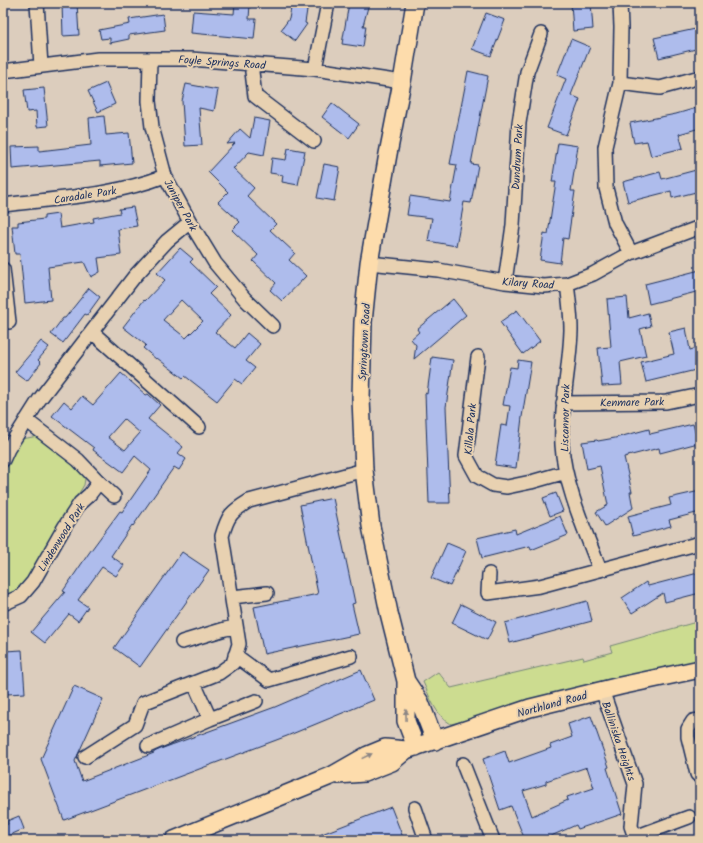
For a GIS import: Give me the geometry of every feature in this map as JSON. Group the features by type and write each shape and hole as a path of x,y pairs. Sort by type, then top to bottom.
{"main road":[{"name":"Springtown Road","path":"411,749 406,721 406,681 389,613 371,526 364,470 361,398 363,322 370,264 415,3"},
{"name":"Northland Road","path":"174,840 333,775 368,755 385,748 411,749 530,708 602,690 700,669"},
{"name":"Springtown Road","path":"406,681 420,702 435,741"}],"street":[{"path":"37,3 41,66"},
{"path":"315,69 328,3"},
{"path":"620,3 620,83 605,147 606,188 615,223 631,253"},
{"name":"Dundrum Park","path":"505,282 513,225 519,123 527,72 541,34"},
{"name":"Foyle Springs Road","path":"3,71 98,59 191,59 315,69 402,82"},
{"name":"Juniper Park","path":"150,59 149,101 152,127 165,176 190,222 215,263 244,299 273,326"},
{"path":"253,64 252,72 255,96 314,141"},
{"path":"620,83 660,88 700,77"},
{"name":"Caradale Park","path":"3,205 107,193 146,183 165,176"},
{"path":"3,460 8,449 39,400 134,277 167,240 190,222"},
{"name":"Kilary Road","path":"370,264 438,270 505,282 544,286 567,284 593,274 631,253 700,227"},
{"path":"3,269 9,322"},
{"name":"Liscannor Park","path":"567,284 570,301 571,330 563,403 562,446 566,472 571,490 600,570"},
{"path":"92,332 199,427"},
{"name":"Killala Park","path":"478,357 466,456 477,476 493,485 507,487 566,472"},
{"name":"Kenmare Park","path":"563,403 666,402 700,395"},
{"path":"26,420 78,460 114,496"},
{"path":"85,757 135,725 143,703 219,673 233,663 239,644 222,536 226,521 234,510 249,501 364,470"},
{"name":"Lindenwood Park","path":"3,604 21,596 33,582 80,503 90,494 99,482"},
{"path":"489,574 488,593 540,586 700,543"},
{"path":"232,597 267,593"},
{"path":"182,642 236,627"},
{"path":"236,655 269,680 351,656"},
{"path":"194,683 210,719"},
{"name":"Balliniska Heights","path":"602,690 634,784 631,826 636,838"},
{"path":"148,746 256,701"},
{"path":"700,720 692,721 688,729 688,736 697,774 700,777"},
{"path":"463,764 493,840"},
{"path":"415,808 426,840"},
{"path":"636,838 689,817"}],"green space":[{"path":"38,436 82,471 85,479 84,485 24,583 18,591 7,596 3,595 3,477 15,448 22,439"},
{"path":"700,621 700,663 451,724 437,711 423,682 438,672 451,688 583,657 584,660 612,652 610,646"}],"building":[{"path":"62,3 77,3 79,35 63,36"},
{"path":"235,3 250,4 249,19 256,19 254,39 191,33 193,11 234,14"},
{"path":"292,3 308,3 305,23 307,24 295,41 281,30 289,19"},
{"path":"349,3 369,3 363,26 366,26 363,47 342,44"},
{"path":"571,3 591,3 593,29 573,31"},
{"path":"486,13 505,20 491,56 472,49"},
{"path":"163,14 165,30 129,35 129,39 110,43 110,38 101,39 99,30 130,24 129,19"},
{"path":"700,28 700,48 659,58 654,38"},
{"path":"571,39 590,47 571,95 580,99 566,135 547,128 566,79 557,75"},
{"path":"468,71 488,76 471,164 478,165 471,203 464,202 456,246 428,241 432,218 407,215 410,196 450,202 457,165 450,164"},
{"path":"106,83 115,104 98,112 88,91"},
{"path":"186,84 218,90 214,111 199,108 202,145 185,146 182,101"},
{"path":"44,88 48,126 37,127 36,111 27,112 24,90"},
{"path":"332,103 359,124 349,138 322,117"},
{"path":"700,107 700,128 679,134 683,148 651,156 647,141 634,143 630,123 676,114"},
{"path":"104,116 106,135 129,133 132,163 100,166 100,161 12,169 11,147 39,146 39,151 91,145 89,118"},
{"path":"254,118 270,121 264,155 249,152 233,168 254,188 247,196 276,224 270,230 295,253 289,260 306,276 282,301 270,290 276,283 253,261 258,255 232,230 240,222 218,202 228,192 208,172 235,143 227,144 240,129 250,138"},
{"path":"558,143 578,146 571,191 575,191 568,239 563,238 560,263 540,260 544,233 548,234 556,182 552,182"},
{"path":"288,148 305,151 298,185 282,182 283,175 270,173 272,158 286,160"},
{"path":"324,164 340,167 334,201 317,198"},
{"path":"700,169 700,191 672,198 671,191 628,202 623,182 660,172 662,179"},
{"path":"133,207 137,226 118,229 121,255 98,258 100,272 91,277 84,262 48,267 51,300 25,303 20,254 15,254 12,226 18,226 18,222 44,219 44,216 58,214 60,228 94,222 93,218 120,213 119,209"},
{"path":"180,248 193,259 190,262 216,287 209,294 231,315 215,332 235,348 247,333 260,344 246,361 255,368 242,384 235,379 217,401 185,376 183,378 157,358 156,359 143,348 146,345 123,327 144,300 145,301 165,280 157,273","holes":["181,300 203,321 186,338 163,320"]},
{"path":"700,270 700,291 649,304 645,284"},
{"path":"89,288 100,297 63,343 51,334"},
{"path":"627,297 629,318 648,313 651,326 640,329 646,356 620,362 622,385 602,386 598,348 611,347 607,299"},
{"path":"453,299 466,315 414,359 416,345 411,339 419,332 417,329"},
{"path":"517,310 540,341 523,354 500,322"},
{"path":"686,328 690,350 700,347 700,369 646,382 641,362 674,354 669,332"},
{"path":"41,341 49,347 38,360 41,363 27,381 15,372"},
{"path":"432,357 453,360 446,407 450,503 429,503 425,393 427,394"},
{"path":"518,360 531,362 522,417 516,468 495,465 501,425 507,426 510,406 503,405 510,367 517,368"},
{"path":"121,373 160,405 148,419 183,447 178,453 186,459 179,470 174,467 111,556 124,565 116,576 102,567 78,600 88,607 78,621 69,614 45,643 31,632 65,592 63,591 89,553 120,511 122,512 151,470 135,456 123,472 93,450 94,448 52,416 64,401 72,408 82,396 93,405","holes":["124,419 140,433 125,450 108,437"]},
{"path":"693,424 698,443 660,453 659,448 624,457 632,492 630,492 633,508 605,526 596,512 608,505 600,466 587,469 582,442 615,438 649,429 650,434"},
{"path":"700,491 700,512 669,520 671,526 633,536 628,516 671,505 669,498"},
{"path":"556,493 563,511 550,516 543,498"},
{"path":"333,498 355,603 352,604 359,634 264,654 254,607 318,594 300,505"},
{"path":"560,516 568,535 531,550 530,546 482,558 477,538 515,529 516,534"},
{"path":"447,543 466,551 450,586 431,578"},
{"path":"182,552 209,570 140,667 114,648"},
{"path":"698,573 700,593 665,602 663,593 632,613 622,598 646,582 648,586"},
{"path":"587,601 592,621 510,643 505,623"},
{"path":"461,604 496,622 487,640 452,623"},
{"path":"22,650 25,693 7,694 5,651"},
{"path":"361,670 374,700 287,736 64,820 41,759 74,686 103,699 75,761 82,781 154,753 163,748 275,707"},
{"path":"591,716 609,767 607,768 622,814 578,829 576,825 542,840 525,840 511,806 500,810 483,759 505,751 509,763 551,748 550,745 572,737 568,724","holes":["587,767 594,788 567,797 568,800 532,816 523,791 546,784 546,781"]},
{"path":"391,807 404,840 309,839"},
{"path":"19,816 24,829 3,838 3,826 8,824 7,821"}]}
